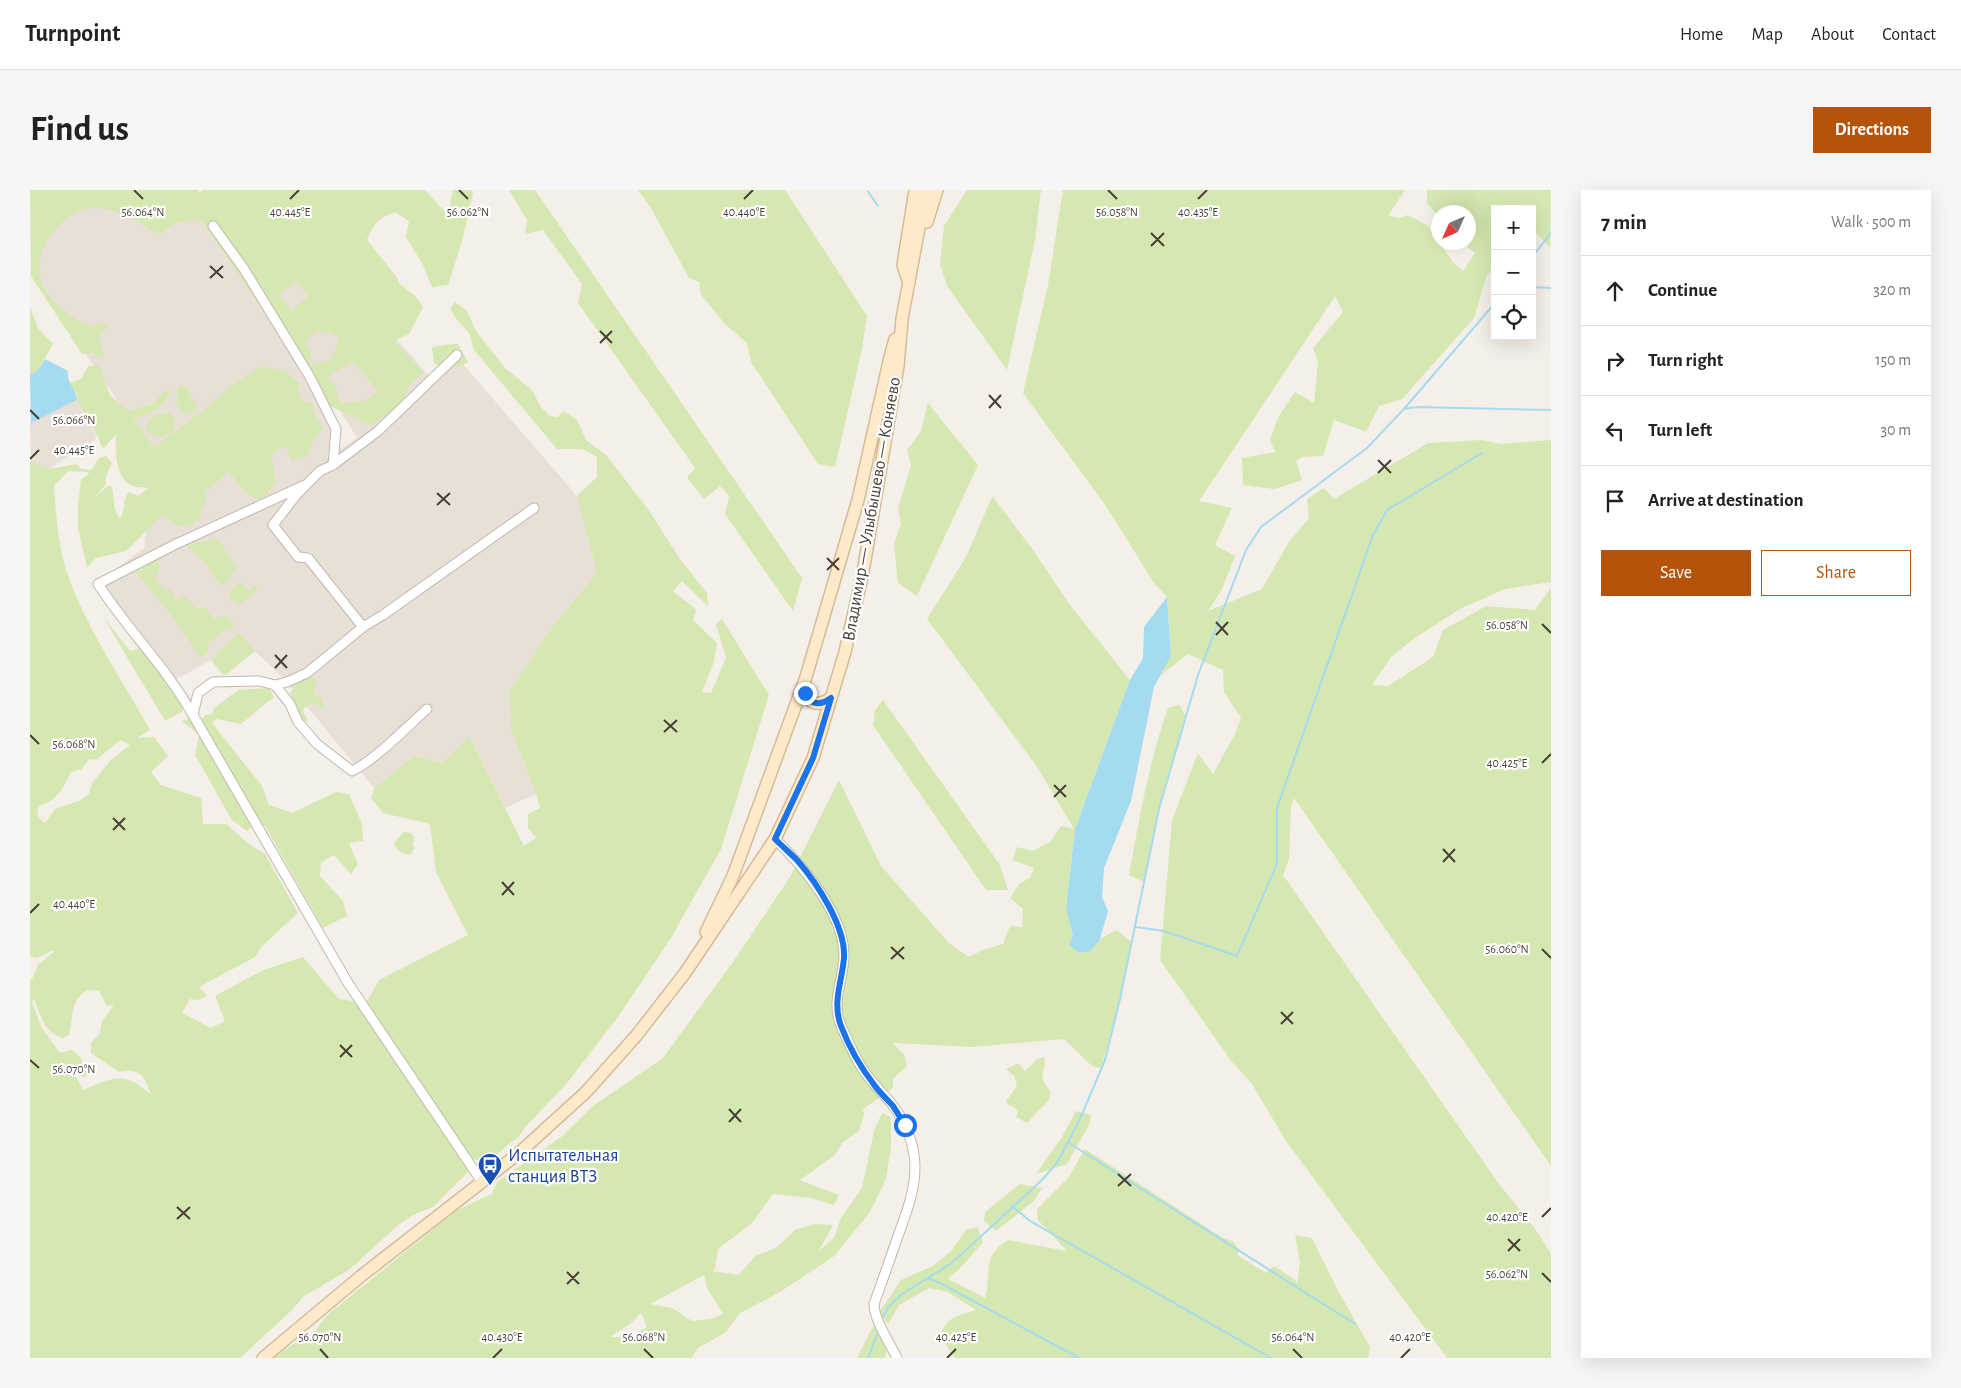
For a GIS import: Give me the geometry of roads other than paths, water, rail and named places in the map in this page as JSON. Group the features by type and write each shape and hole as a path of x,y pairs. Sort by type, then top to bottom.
{"main road":[{"path":"909,284 903,265 915,190"},
{"name":"Владимир — Улыбышево — Коняево","path":"661,1004 706,932 733,876 772,774 806,676 858,500 890,357 902,319 926,190"},
{"path":"909,284 937,190"},
{"name":"Владимир — Улыбышево — Коняево","path":"263,1358 360,1276 519,1153 586,1092 618,1058 685,973 775,839 813,758 845,652 863,572 898,366 902,319"},
{"name":"Владимир — Улыбышево — Коняево","path":"806,676 805,693 808,700 816,704 831,698"}],"street":[{"path":"213,226 244,269 310,378 336,429 333,465"},
{"path":"363,627 308,558 298,556 273,525 296,495 320,471 333,465 378,431 457,355"},
{"path":"307,484 174,545 98,584 122,619 171,680 357,998 482,1182"},
{"path":"193,715 198,693 213,682 259,681 275,685 306,674 363,627 534,508"},
{"path":"275,685 290,704 298,722 317,744 352,771 388,744 428,709"},
{"path":"775,839 797,860 818,888 838,926 844,944 844,959 837,1000 841,1025 861,1067 876,1088 893,1106 905,1125 912,1143 915,1166 913,1187 907,1211 874,1304 877,1320 898,1358"}],"water":[{"path":"45,359 68,371 77,400 31,423 30,375 38,370"},
{"path":"1167,597 1171,656 1154,687 1131,801 1104,868 1102,897 1108,911 1100,939 1091,951 1079,953 1069,944 1073,935 1066,908 1075,829 1130,680 1143,658 1144,627"}],"waterway":[{"path":"867,190 878,206"},
{"path":"1536,252 1551,233"},
{"path":"1536,287 1551,288"},
{"path":"883,1317 889,1306 902,1294 952,1263 1042,1180 1057,1163 1080,1119 1105,1060 1120,999 1159,809 1198,675 1246,550 1261,527 1367,448 1404,409 1491,308"},
{"path":"1404,409 1417,407 1551,410"},
{"path":"1136,927 1164,931 1237,956 1277,864 1277,808 1373,535 1387,510 1482,453"},
{"path":"1069,1143 1355,1324"},
{"path":"1012,1206 1030,1221 1271,1358"},
{"path":"928,1278 1079,1358"},
{"path":"868,1358 877,1335"}],"place":[{"name":"Испытательная станция ВТЗ","path":"490,1186"}]}
